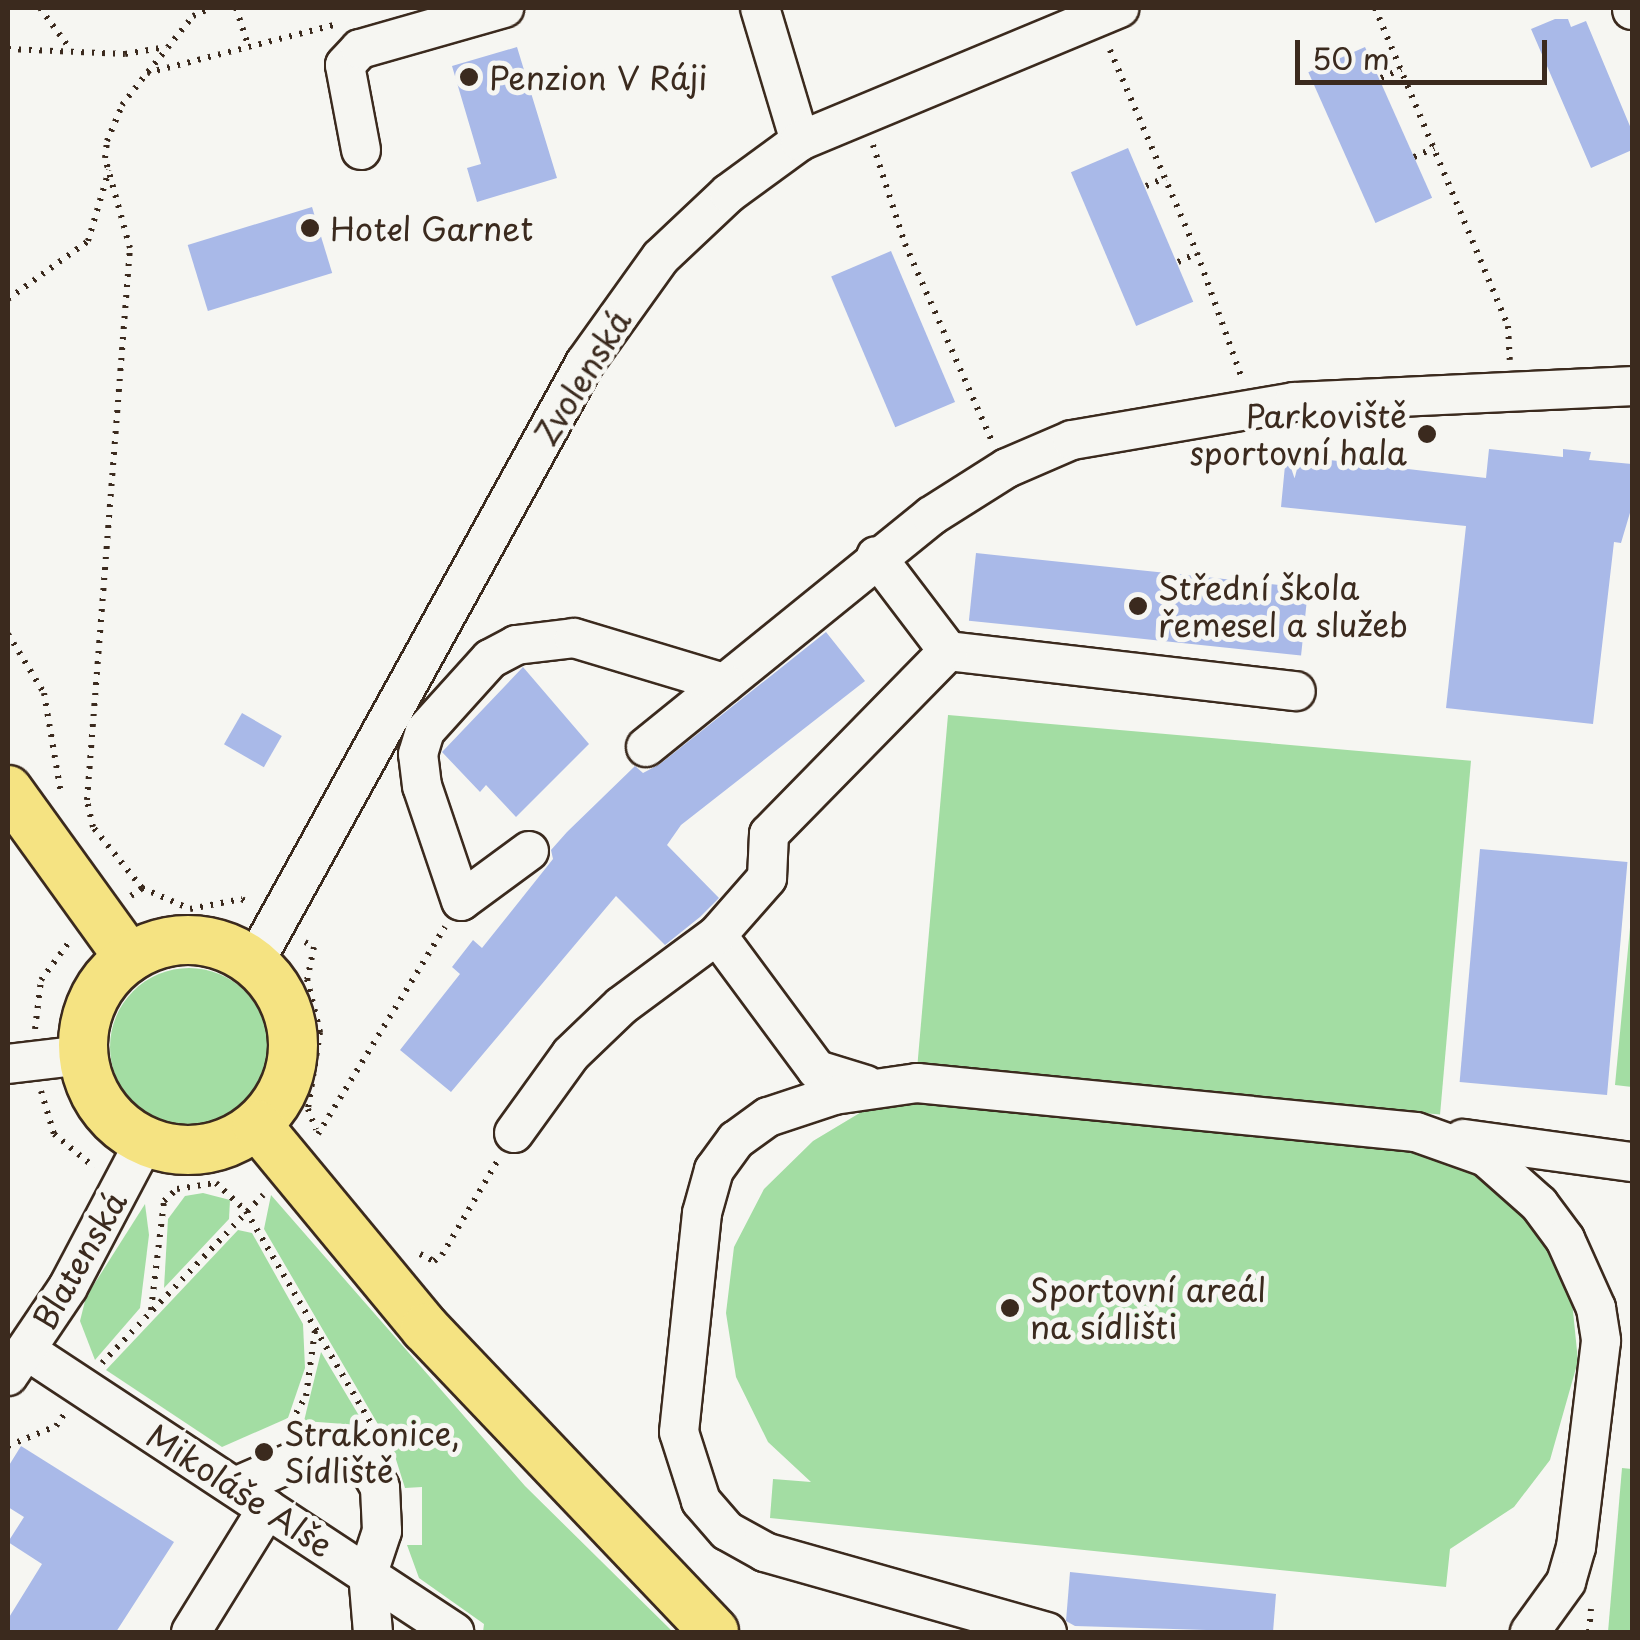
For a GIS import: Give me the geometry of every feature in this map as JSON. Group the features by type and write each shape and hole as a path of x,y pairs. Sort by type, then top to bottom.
{"main road":[{"path":"8,790 129,958"},
{"path":"192,939 225,946 266,943 294,1043 277,1102 257,1125 203,1149 135,1162 103,1106 43,1060 129,958 159,943 192,939"},
{"path":"257,1125 313,1149 438,1342 714,1632"}],"street":[{"path":"361,150 345,65 360,49 504,8"},
{"path":"757,9 800,141"},
{"name":"Zvolenská","path":"266,943 585,363 661,258 729,193 800,141 1107,12"},
{"path":"646,746 876,556 1007,468 1072,440 1294,402 1632,386"},
{"path":"876,556 948,651 1296,692"},
{"path":"529,851 462,901 448,876 418,754 425,731 490,659 516,645 574,638 724,683"},
{"path":"514,1133 583,1042 717,935 767,878 769,834 948,651"},
{"path":"717,935 817,1070 874,1086"},
{"path":"1048,1632 765,1552 727,1531 701,1501 687,1470 679,1432 680,1392 702,1213 714,1170 736,1140 768,1117 874,1086 917,1083 1416,1132 1632,1162"},
{"path":"1416,1132 1486,1157 1539,1204 1565,1239 1596,1308 1601,1340 1576,1547 1566,1582 1530,1632"},
{"name":"Blatenská","path":"16,1363 135,1162"},
{"name":"Mikoláše Alše","path":"16,1363 84,1388 454,1632"},
{"path":"236,1487 328,1448 362,1458 380,1488 382,1531 368,1573 373,1632"},
{"path":"191,1632 268,1509"}],"path":[{"path":"40,8 72,51"},
{"path":"95,829 87,800 130,248 109,170 107,141 122,106 166,47 193,16 210,8"},
{"path":"236,8 248,46"},
{"path":"1375,8 1508,326 1512,392"},
{"path":"1107,12 1165,178 1240,364 1244,411"},
{"path":"147,73 363,21 396,39"},
{"path":"8,50 126,54 166,47"},
{"path":"1381,78 1401,69"},
{"path":"881,106 892,131 871,140 921,282 1007,468"},
{"path":"1414,157 1434,148"},
{"path":"8,299 88,241 109,170"},
{"path":"1146,186 1165,178"},
{"path":"1178,262 1198,254"},
{"path":"908,288 921,282"},
{"path":"940,364 953,357"},
{"path":"8,634 44,693 62,796"},
{"path":"83,821 95,829 142,888 190,908 242,899 266,943 314,947 307,979 320,1032 308,1109 313,1149"},
{"path":"142,888 53,956 42,980 34,1021 54,1134 85,1163 135,1162 164,1202"},
{"path":"8,1446 56,1426 151,1312 246,1211 313,1149 326,1110 462,901"},
{"path":"413,1246 425,1260 442,1256 514,1133"},
{"path":"151,1312 164,1202 178,1189 216,1183 246,1211 380,1438"},
{"path":"278,1428 293,1422 306,1396 315,1328"}],"green space":[{"path":"948,715 1471,761 1440,1114 917,1069"},
{"path":"1632,907 1632,1087 1615,1085"},
{"path":"189,968 219,974 245,991 262,1017 268,1047 262,1077 245,1103 219,1120 189,1126 159,1120 133,1103 116,1077 110,1047 116,1017 133,991 159,974"},
{"path":"929,1099 1414,1145 1457,1158 1536,1222 1571,1291 1578,1361 1550,1460 1514,1507 1450,1549 1446,1587 770,1518 773,1479 811,1482 768,1442 736,1377 726,1313 734,1247 764,1189 813,1141 868,1108"},
{"path":"203,1193 230,1200 229,1219 164,1288 168,1219 185,1196"},
{"path":"271,1195 525,1486 673,1632 483,1632 484,1624 419,1578 407,1545 422,1545 422,1487 405,1488 393,1450 264,1229"},
{"path":"145,1204 149,1235 140,1308 95,1360 80,1321 86,1297"},
{"path":"238,1230 252,1233 303,1324 305,1368 288,1418 222,1447 106,1370"},
{"path":"321,1352 361,1419 358,1425 304,1421"},
{"path":"1622,1468 1632,1469 1632,1632 1608,1632"}],"building":[{"path":"1555,19 1568,19 1571,27 1586,21 1632,131 1632,150 1591,168 1531,29"},
{"path":"517,47 557,178 477,202 467,168 481,164 452,66"},
{"path":"1365,47 1432,198 1375,223 1308,72"},
{"path":"1128,148 1193,302 1136,326 1071,172"},
{"path":"312,207 332,273 208,311 188,245"},
{"path":"891,251 955,402 895,427 831,276"},
{"path":"1489,449 1563,457 1563,449 1591,452 1589,460 1632,464 1632,506 1621,543 1614,542 1593,724 1446,708 1466,526 1281,507 1286,455 1486,478"},
{"name":"Střední škola řemesel a služeb","path":"976,553 1308,588 1301,656 969,621"},
{"path":"826,632 865,681 681,825 667,845 719,898 700,917 665,945 616,896 451,1092 400,1050 460,974 452,967 473,940 482,948 553,859 551,850 567,832 635,766 643,773 660,764"},
{"path":"523,667 589,744 516,817 486,785 480,792 442,752"},
{"path":"242,713 282,736 264,767 224,744"},
{"path":"1480,849 1627,862 1607,1095 1460,1082"},
{"path":"21,1446 174,1542 116,1632 8,1632 8,1619 42,1564 8,1542 24,1517 8,1507 8,1467"},
{"path":"1070,1572 1276,1594 1273,1632 1075,1626 1066,1621"}],"place":[{"name":"Penzion V Ráji","path":"469,77"},
{"name":"Hotel Garnet","path":"310,228"},
{"name":"Parkoviště sportovní hala","path":"1427,434"},
{"name":"Střední škola řemesel a služeb","path":"1138,606"},
{"name":"Sportovní areál na sídlišti","path":"1010,1308"},
{"name":"Strakonice, Sídliště","path":"264,1452"}]}
